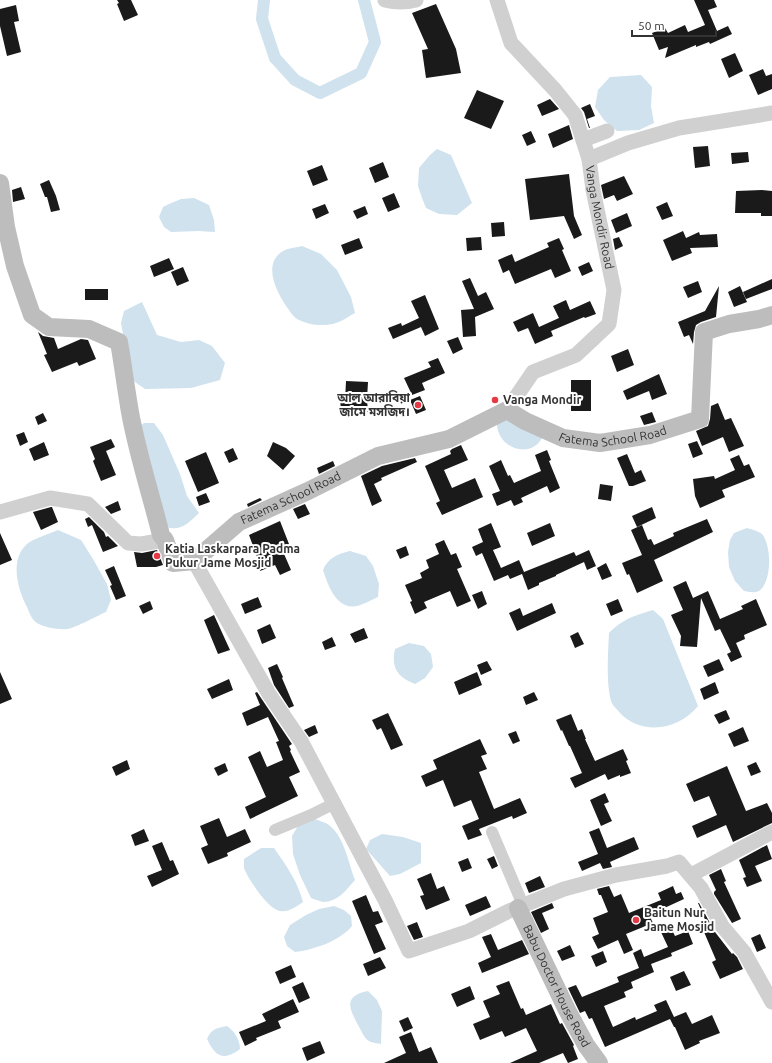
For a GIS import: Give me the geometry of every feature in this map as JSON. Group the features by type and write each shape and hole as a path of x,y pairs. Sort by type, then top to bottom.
{"main road":[{"path":"0,183 6,227 15,266 32,316 49,327 89,328 119,342 130,413 161,534 165,540 173,563 194,561"},
{"name":"Fatema School Road","path":"194,561 239,522 308,491 378,456 449,439 507,410 525,421 563,438 600,443 650,435 700,419 704,332 729,324 759,320 772,314"},
{"name":"Babu Doctor House Road","path":"521,907 564,1005 586,1044 599,1063"}],"street":[{"path":"385,0 394,3 416,0"},
{"name":"Vanga Mondir Road","path":"497,0 511,44 555,90 575,116 589,159 593,190 614,290 609,324 576,355 533,372 507,410"},
{"path":"589,159 628,143 679,128 772,113"},
{"path":"583,140 606,131"},
{"path":"0,512 50,498 88,504 128,543 142,544 165,540"},
{"path":"194,561 269,694 301,741 385,900 409,951 470,931 564,889 616,875 667,866 679,862 691,875 711,904 722,926 744,952 772,1002"},
{"path":"275,830 311,815 334,803"},
{"path":"492,832 521,907"},
{"path":"691,875 772,832"}],"water":[{"path":"641,75 652,87 651,106 654,123 639,130 617,131 604,120 595,107 598,90 610,77"},
{"path":"437,149 451,155 472,203 457,215 439,214 426,208 418,186 419,168"},
{"path":"194,198 209,205 214,220 215,232 171,232 164,227 159,217 163,207 181,199"},
{"path":"302,246 321,254 337,270 351,297 355,313 339,322 321,325 301,321 292,314 277,290 272,275 272,267 274,260 281,252 287,249"},
{"path":"142,302 157,335 181,342 199,340 212,346 225,363 220,380 191,388 145,389 135,382 128,369 121,323 124,311"},
{"path":"498,416 543,436 537,444 530,448 521,449 513,447 506,443 500,436 497,427"},
{"path":"144,423 154,423 163,435 180,474 187,496 199,513 188,523 180,527 167,527 140,426"},
{"path":"747,528 762,534 768,547 769,555 766,580 759,591 755,592 744,591 735,581 729,567 728,552 730,540 734,533"},
{"path":"58,530 81,540 107,584 111,600 106,612 67,629 47,627 37,623 34,620 24,600 18,584 17,575 18,558 21,551 27,544"},
{"path":"350,551 366,556 373,566 379,584 378,597 357,606 350,606 338,600 327,583 323,570 328,562 334,557"},
{"path":"653,610 663,619 698,706 681,720 671,725 660,727 639,725 620,713 612,704 608,685 609,633 629,618"},
{"path":"409,643 424,646 431,654 433,667 425,678 415,684 400,675 394,662 395,649"},
{"path":"315,819 329,825 339,837 355,880 338,897 333,900 323,902 311,898 300,875 293,854 292,836 299,824"},
{"path":"382,834 403,837 421,843 421,863 400,874 390,876 366,849 370,840"},
{"path":"261,848 274,848 295,881 303,902 289,910 280,911 270,905 259,893 244,868 244,859"},
{"path":"334,906 344,910 351,916 352,926 347,931 326,944 310,949 295,952 287,946 284,937 290,925 319,909"},
{"path":"368,991 377,1000 382,1011 381,1044 367,1040 352,1013 350,1004 351,999 360,993"},
{"path":"227,1026 236,1036 240,1049 234,1053 224,1056 213,1050 207,1039 210,1033 220,1027"}],"building":[{"path":"117,0 131,0 138,15 124,21 117,4 119,3"},
{"path":"694,0 714,0 717,7 708,10 717,31 728,26 732,34 710,44 709,42 696,47 696,45 665,58 668,47 659,50 652,33 665,28 668,33 685,25 688,32 705,25"},
{"path":"436,4 456,49 461,73 426,78 422,50 428,49 412,13"},
{"path":"16,5 19,21 14,22 21,52 7,56 0,26 0,9"},
{"path":"735,53 743,71 729,78 721,59"},
{"path":"763,69 766,76 772,74 772,89 758,95 749,75"},
{"path":"477,90 504,101 491,129 464,118"},
{"path":"550,99 559,109 542,116 537,105"},
{"path":"590,104 595,116 587,119 589,128 584,112 581,108"},
{"path":"569,125 573,139 553,148 548,134"},
{"path":"531,131 536,142 527,146 522,135"},
{"path":"708,146 710,166 695,168 693,147"},
{"path":"748,152 749,162 732,164 731,153"},
{"path":"383,162 389,177 375,183 369,168"},
{"path":"322,165 328,180 313,186 307,171"},
{"path":"569,174 574,216 582,235 574,239 564,216 530,220 525,179"},
{"path":"624,176 633,194 617,201 614,195 604,199 601,185"},
{"path":"49,180 60,210 51,212 47,197 45,197 40,184"},
{"path":"21,187 25,199 13,202 12,190"},
{"path":"736,191 772,191 772,216 761,216 761,213 735,213"},
{"path":"394,193 400,207 388,212 382,198"},
{"path":"667,202 673,216 662,220 656,207"},
{"path":"325,204 329,213 316,219 312,209"},
{"path":"365,206 368,214 357,219 353,211"},
{"path":"627,213 632,226 616,233 611,220"},
{"path":"504,222 505,236 492,237 491,223"},
{"path":"683,231 686,238 699,232 700,235 717,234 718,247 690,248 692,253 672,261 663,240"},
{"path":"481,237 482,250 467,251 466,238"},
{"path":"619,237 623,246 615,250 613,239"},
{"path":"359,238 363,248 345,255 341,245"},
{"path":"559,238 564,249 562,250 571,271 555,278 551,269 515,284 509,270 503,273 498,260 512,254 515,262 549,247 547,243"},
{"path":"169,258 174,269 154,277 150,266"},
{"path":"589,262 593,271 582,276 578,267"},
{"path":"183,267 189,281 177,286 171,272"},
{"path":"470,278 478,296 486,292 494,309 475,317 476,336 463,337 461,310 474,309 462,281"},
{"path":"772,279 772,289 746,299 743,292"},
{"path":"698,281 702,292 688,298 683,287"},
{"path":"719,286 716,317 696,325 693,344 689,335 684,337 678,322 705,311"},
{"path":"740,286 747,302 734,307 728,292"},
{"path":"85,289 108,289 108,300 85,300"},
{"path":"425,295 439,329 425,336 421,327 393,339 388,328 401,323 402,326 419,318 411,301"},
{"path":"566,300 570,310 590,301 596,314 585,318 584,317 551,331 553,336 535,344 528,328 518,332 513,322 533,313 539,327 559,318 553,306"},
{"path":"38,332 43,336 54,338 58,349 81,339 88,340 96,359 79,366 77,362 52,372 44,355 47,354"},
{"path":"458,337 463,349 453,354 447,341"},
{"path":"628,349 634,365 617,372 611,356"},
{"path":"438,358 445,373 422,383 425,390 412,395 404,378 431,367 428,362"},
{"path":"659,374 667,394 652,400 649,391 627,400 623,391"},
{"path":"571,380 591,380 591,411 571,411"},
{"path":"346,381 368,382 368,412 342,415 340,401 345,401"},
{"path":"420,396 426,410 416,414 410,400"},
{"path":"718,403 725,420 731,418 744,446 729,452 723,437 702,446 696,431 708,426 711,406"},
{"path":"652,412 656,422 644,425 640,416"},
{"path":"43,413 47,421 38,425 35,417"},
{"path":"24,432 28,442 20,446 16,435"},
{"path":"111,439 115,447 106,451 116,475 101,481 93,461 95,459 90,447"},
{"path":"697,441 703,454 693,458 688,444"},
{"path":"44,442 49,455 34,461 29,449"},
{"path":"273,442 286,448 295,456 283,470 267,456"},
{"path":"461,445 468,460 444,470 452,488 475,478 483,497 442,515 436,503 440,501 425,466 451,454 450,451 452,449"},
{"path":"233,448 238,459 229,463 224,452"},
{"path":"547,450 551,460 549,461 560,488 550,493 547,486 521,498 523,502 514,506 511,500 497,506 492,494 500,491 489,466 501,460 508,476 510,475 514,483 541,471 535,455"},
{"path":"206,452 219,483 198,492 185,461"},
{"path":"627,454 635,473 641,470 646,481 629,486 617,458"},
{"path":"739,455 744,466 749,464 755,477 722,490 725,497 700,508 695,496 693,479 714,476 715,479 735,470 730,459"},
{"path":"415,458 417,462 381,478 382,480 374,484 382,501 372,506 361,476 382,466"},
{"path":"333,461 335,466 319,474 317,468"},
{"path":"600,484 613,486 611,501 598,499"},
{"path":"206,493 210,502 199,506 196,497"},
{"path":"260,498 262,500 248,507 247,504"},
{"path":"118,501 121,510 111,514 105,507"},
{"path":"305,504 310,514 298,519 293,509"},
{"path":"52,507 58,522 41,530 33,512"},
{"path":"652,507 656,518 637,527 632,516"},
{"path":"89,517 104,532 106,537 108,536 118,546 103,552 92,525 88,527 85,519"},
{"path":"707,519 713,532 654,560 663,581 637,593 629,574 627,575 622,563 642,555 631,530 642,525 648,540 651,539 654,545 674,536 673,533"},
{"path":"280,521 289,544 281,547 291,570 280,575 275,565 260,571 257,563 259,562 249,535"},
{"path":"491,523 501,547 493,550 501,568 519,560 524,572 574,552 576,556 589,550 596,566 587,570 584,562 539,583 539,585 528,590 522,574 510,579 508,575 494,581 482,553 476,556 472,547 483,542 478,529"},
{"path":"550,523 555,536 532,546 527,533"},
{"path":"0,533 12,560 0,565"},
{"path":"444,540 451,555 456,553 462,567 457,569 471,601 457,607 450,591 424,602 427,608 415,614 410,602 412,601 405,585 422,578 420,573 429,568 426,560 439,554 435,544"},
{"path":"406,546 409,555 400,559 396,550"},
{"path":"157,550 163,565 156,567 137,567 134,552 142,553"},
{"path":"606,563 612,576 602,580 597,568"},
{"path":"114,566 126,596 116,600 110,586 112,585 105,570"},
{"path":"686,581 693,598 708,591 720,619 743,609 741,606 756,599 767,625 744,635 745,639 736,643 742,657 731,662 727,654 731,652 720,629 715,631 701,598 697,647 680,646 681,636 671,615 683,610 673,587"},
{"path":"482,591 487,604 478,609 472,595"},
{"path":"258,597 262,607 245,614 241,604"},
{"path":"618,599 623,611 611,616 606,604"},
{"path":"150,601 153,609 143,614 139,606"},
{"path":"552,603 556,613 517,631 509,613 520,608 523,616"},
{"path":"214,615 230,650 218,654 204,620"},
{"path":"270,624 276,638 262,644 257,630"},
{"path":"364,628 368,638 355,643 350,634"},
{"path":"578,632 584,644 575,648 570,636"},
{"path":"332,637 336,646 325,650 322,642"},
{"path":"719,659 724,670 708,677 703,666"},
{"path":"487,661 492,670 481,675 477,665"},
{"path":"277,664 294,706 289,708 274,685 268,668"},
{"path":"0,672 12,699 0,704"},
{"path":"477,672 482,685 459,695 454,682"},
{"path":"229,679 233,690 212,699 207,689"},
{"path":"715,682 719,693 704,700 700,689"},
{"path":"257,692 292,744 289,746 290,751 300,772 289,777 298,796 250,819 245,807 266,797 248,757 260,751 267,767 283,760 276,742 279,741 268,717 247,726 242,713 260,705 255,693"},
{"path":"534,692 538,700 526,705 523,697"},
{"path":"726,710 730,719 719,724 714,715"},
{"path":"388,713 403,745 391,750 381,728 377,730 372,720"},
{"path":"571,714 578,731 582,729 595,761 623,749 628,760 626,761 631,773 620,777 620,775 608,780 605,774 575,788 570,778 582,773 556,720"},
{"path":"315,725 318,733 309,737 304,730"},
{"path":"743,727 749,741 734,747 728,734"},
{"path":"516,731 520,741 513,744 508,734"},
{"path":"480,739 487,754 481,756 487,769 479,772 494,809 520,798 527,813 513,819 512,816 479,829 482,835 468,840 462,826 479,819 471,800 454,807 443,780 426,787 421,776 437,769 433,760"},
{"path":"127,760 130,769 116,776 112,767"},
{"path":"756,762 761,772 751,776 747,766"},
{"path":"225,763 228,771 218,776 214,768"},
{"path":"727,766 746,811 767,803 772,813 772,823 733,842 726,825 697,838 692,826 717,815 709,796 694,802 686,784"},
{"path":"605,793 609,802 604,804 612,821 601,826 590,800"},
{"path":"219,818 227,837 245,829 251,842 227,853 228,856 208,864 201,848 208,845 200,826"},
{"path":"599,828 607,848 634,837 639,849 610,862 612,867 603,869 600,863 582,871 578,862 598,854 589,832"},
{"path":"144,829 149,841 135,846 131,835"},
{"path":"162,842 170,861 173,860 179,874 152,887 147,876 162,870 152,846"},
{"path":"767,845 772,859 755,866 762,881 747,887 743,878 746,877 739,860"},
{"path":"494,856 498,866 492,869 487,859"},
{"path":"468,858 472,868 462,872 458,862"},
{"path":"721,869 726,881 724,882 741,919 732,923 714,894 716,890 709,875"},
{"path":"431,873 437,889 444,886 450,900 426,910 420,896 424,895 417,879"},
{"path":"540,876 545,887 529,893 525,883"},
{"path":"609,886 614,897 621,894 629,913 661,900 658,893 673,886 676,894 681,892 684,899 649,915 653,923 626,934 633,950 624,954 618,940 598,949 592,937 599,934 593,918 608,912 597,889"},
{"path":"366,895 373,912 378,911 383,922 375,925 386,949 374,954 352,901"},
{"path":"486,896 491,907 470,916 465,905"},
{"path":"552,903 554,908 542,913 549,929 541,933 531,912"},
{"path":"698,903 715,932 732,954 733,953 737,957 743,969 720,979 712,962 716,960 704,932 709,929"},
{"path":"417,922 423,937 414,940 407,926"},
{"path":"671,928 675,936 688,931 693,944 671,953 672,956 651,964 654,972 631,982 633,988 624,992 626,997 604,1006 613,1027 635,1017 636,1020 657,1011 654,1005 666,1000 674,1017 686,1012 692,1024 712,1015 720,1033 699,1041 700,1043 685,1050 670,1019 605,1047 592,1018 589,1019 585,1011 580,1013 568,988 576,985 582,997 619,982 617,977 639,968 633,953 641,949 644,957 668,947 661,932"},
{"path":"491,934 498,950 522,940 529,954 482,973 478,963 491,957 482,937"},
{"path":"760,934 766,948 757,952 751,938"},
{"path":"570,945 575,956 562,961 557,951"},
{"path":"603,951 607,962 596,967 591,956"},
{"path":"380,957 386,968 368,976 363,964"},
{"path":"291,965 296,977 280,984 275,972"},
{"path":"684,971 691,985 676,991 670,977"},
{"path":"509,981 521,1009 523,1008 526,1015 551,1004 560,1024 562,1023 574,1045 573,1046 578,1059 568,1063 563,1053 539,1063 510,1063 537,1051 526,1028 505,1037 502,1031 480,1040 473,1024 490,1017 483,1001 500,994 496,986"},
{"path":"303,982 310,998 299,1003 292,987"},
{"path":"470,986 475,999 457,1007 451,994"},
{"path":"293,999 299,1012 278,1021 281,1028 256,1038 257,1040 245,1046 239,1032 266,1021 262,1014"},
{"path":"408,1017 413,1028 404,1032 399,1021"},
{"path":"411,1032 419,1052 431,1047 438,1063 384,1063 406,1053 399,1037"},
{"path":"320,1041 325,1053 307,1061 302,1048"}],"waterway":[{"path":"264,0 262,19 275,58 295,80 320,93 361,73 375,42 364,0"}],"place":[{"name":"Vanga Mondir","path":"495,400"},
{"name":"আল আরাবিয়া জামে মসজিদ।","path":"418,405"},
{"name":"Katia Laskarpara Padma Pukur Jame Mosjid","path":"157,556"},
{"name":"Baitun Nur Jame Mosjid","path":"636,920"}]}
